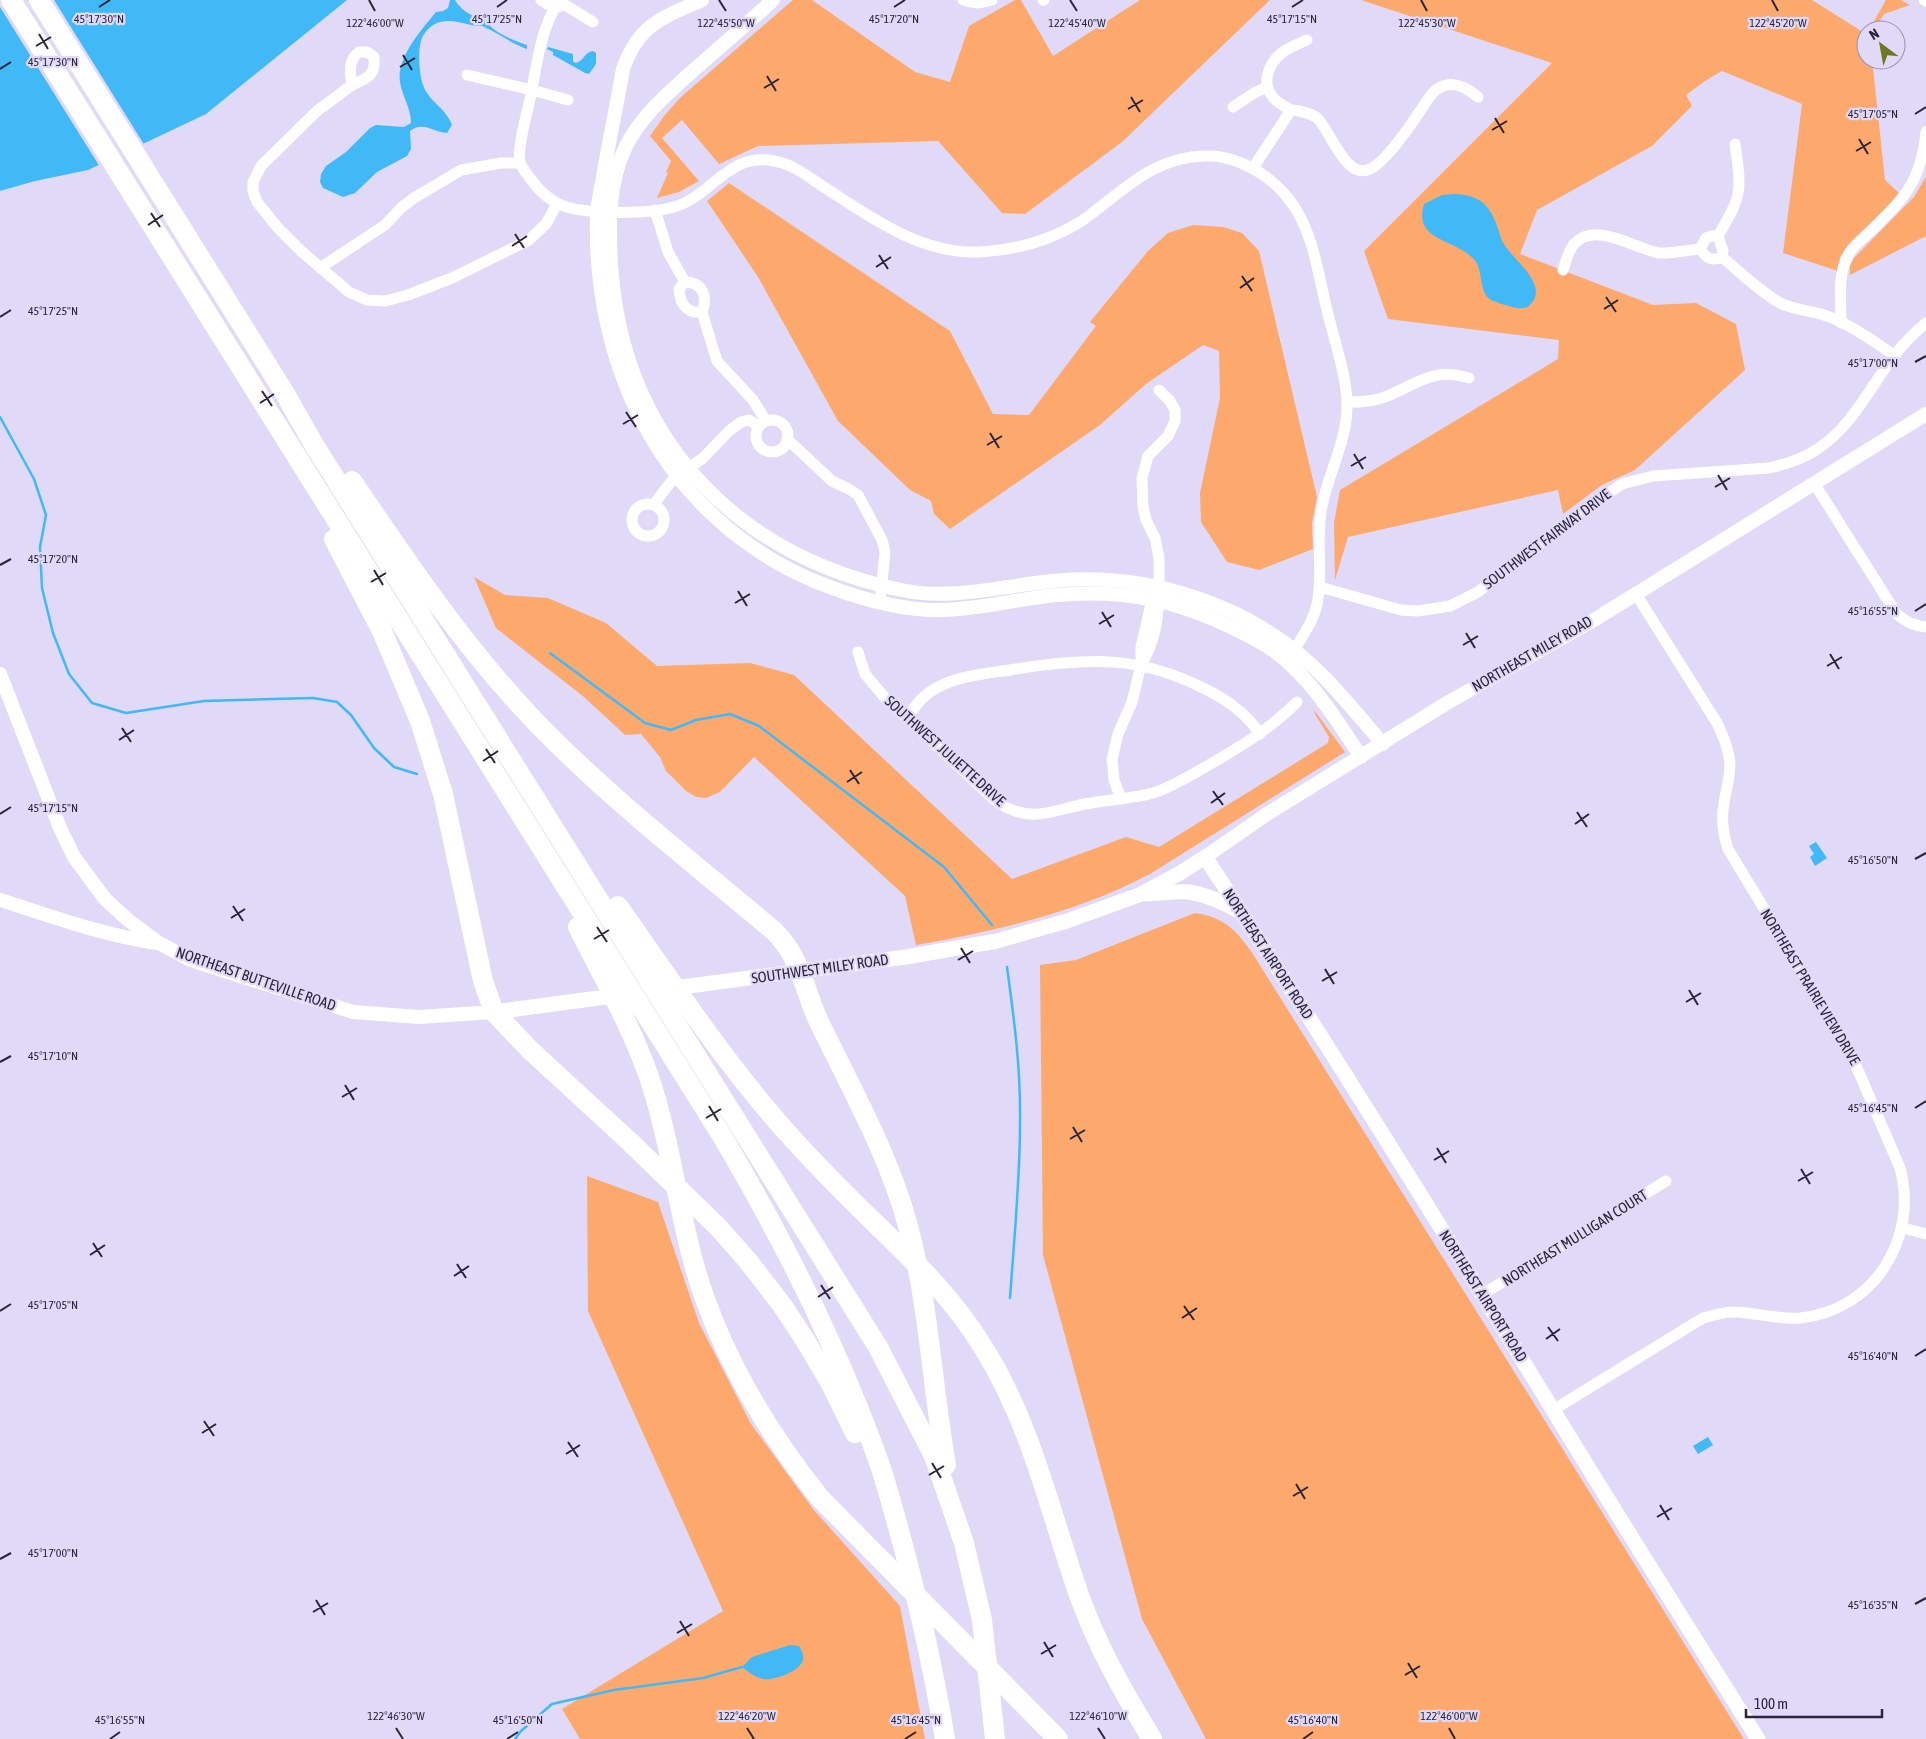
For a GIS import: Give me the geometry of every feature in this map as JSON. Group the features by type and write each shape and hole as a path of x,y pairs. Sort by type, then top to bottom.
{"highway":[{"path":"11,0 722,1136 782,1241 808,1291 843,1369 887,1487 928,1648 946,1739"},
{"path":"39,0 284,392 313,443 878,1347 934,1456 954,1512 982,1620 995,1737"},
{"path":"284,392 322,438 422,581 502,684 557,743 605,788 778,936 791,951 800,971 810,1004 874,1135 900,1200 913,1249 927,1328 942,1444 954,1512"},
{"path":"284,436 382,630 420,721 443,794 483,981 494,1012 529,1049 630,1141 718,1227 767,1285 810,1347 843,1408 876,1489 895,1519"},
{"path":"540,804 608,891 683,998 757,1098 814,1162 939,1286 975,1334 1000,1377 1026,1434 1080,1598 1093,1630 1116,1678 1152,1739"},
{"path":"539,844 568,909 618,1006 648,1076 658,1110 696,1270 723,1343 748,1395 789,1459 820,1498 1058,1739"}],"main road":[{"name":"NORTHEAST MILEY ROAD","path":"1139,895 1205,857"},
{"name":"NORTHEAST AIRPORT ROAD","path":"1205,857 1483,1294 1758,1739"},
{"path":"1139,895 1187,892 1212,898 1241,912"},
{"name":"SOUTHWEST MILEY ROAD","path":"494,1012 912,957 997,941 1067,921 1139,895"}],"street":[{"path":"541,0 565,5 593,22"},
{"path":"702,0 671,13 658,21 646,30 629,51 623,69 603,211 601,298 609,337 618,367 649,437 682,473 765,536 800,557 842,574 882,586 913,592 948,594 982,592 1029,584 1078,579 1111,580 1158,593 1200,599 1234,613 1259,626 1291,656 1325,678 1383,744"},
{"path":"603,211 622,156 633,132 644,118 680,82 773,0"},
{"path":"963,0 976,4 992,0"},
{"path":"556,4 544,28 539,45 521,144 520,163 535,185 557,204 568,207 603,211 655,210 673,207 694,197 738,165 754,160 772,160 799,171 902,235 937,247 978,252 1003,250 1026,245 1056,235 1083,220 1145,173 1174,160 1208,155 1225,157 1253,168 1286,194 1304,222 1310,242 1347,402 1340,447 1326,488 1319,524 1320,587 1313,617 1291,656"},
{"path":"1307,40 1286,50 1274,61 1267,77 1267,87 1272,97 1291,110 1308,112 1317,118 1340,154 1355,168 1362,171 1370,169 1392,148 1435,90 1451,84 1460,86 1478,97"},
{"path":"467,75 568,100"},
{"path":"352,84 317,111 272,155 261,166 253,182 253,191 257,202 278,228 348,292 376,302 393,299 452,278 529,240 546,224 557,204"},
{"path":"1233,108 1254,93 1267,87"},
{"path":"1253,168 1291,110"},
{"path":"1841,323 1841,277 1845,260 1849,252 1883,219 1913,183 1923,159 1926,132"},
{"path":"1722,257 1723,251 1718,236 1736,205 1740,188 1735,144"},
{"path":"320,268 385,225 402,207 414,198 461,170 501,163 520,163"},
{"path":"655,210 666,248 685,282"},
{"path":"1563,270 1573,245 1590,235 1606,236 1659,253 1668,254 1700,249"},
{"path":"1700,249 1706,238 1718,236"},
{"path":"1700,249 1710,259 1717,260 1722,257"},
{"path":"1722,257 1753,284 1778,302 1796,309 1823,315 1841,323 1894,355"},
{"path":"654,504 670,484 702,459 735,426 749,420 763,423 779,422 785,427 787,439 783,447 776,451 769,452 758,444 756,438 763,423 753,400 717,361 702,312 705,305 704,295 700,286 693,282 685,282 679,289 680,300 686,309 694,313 702,312"},
{"name":"SOUTHWEST FAIRWAY DRIVE","path":"1320,587 1401,610 1418,611 1450,606 1478,592 1582,511 1622,484 1653,476 1769,468 1784,465 1806,456 1819,448 1848,422 1894,355 1926,322"},
{"path":"1347,402 1376,400 1426,378 1442,375 1459,375 1469,378"},
{"path":"1121,799 1114,780 1112,759 1118,734 1132,702 1141,665 1149,651 1158,610 1158,548 1146,520 1142,497 1142,478 1148,456 1168,436 1175,421 1175,410 1160,390"},
{"name":"NORTHEAST MILEY ROAD","path":"1205,857 1267,814 1471,689 1636,594 1926,414"},
{"path":"787,439 832,481 858,495 882,540 885,552 880,602"},
{"path":"682,473 694,496 724,526 766,556 800,575 826,586 880,602 930,610 975,607 1057,595 1158,593"},
{"path":"1814,483 1896,613 1912,624 1926,627"},
{"name":"NORTHEAST PRAIRIE VIEW DRIVE","path":"1553,1410 1694,1323 1714,1314 1735,1312 1783,1318 1800,1318 1815,1316 1844,1304 1859,1295 1879,1276 1889,1262 1902,1228 1905,1206 1903,1180 1894,1151 1846,1044 1728,849 1722,828 1722,814 1730,764 1724,738 1717,723 1636,594"},
{"name":"SOUTHWEST JULIETTE DRIVE","path":"858,652 861,664 872,684 886,700 997,802 1014,810 1039,815 1147,794 1176,784 1260,734 1279,720 1296,702"},
{"path":"1291,656 1361,757"},
{"path":"907,718 927,694 940,685 954,680 1033,667 1083,661 1108,661 1141,665 1194,683 1220,696 1244,713 1260,734"},
{"name":"NORTHEAST BUTTEVILLE ROAD","path":"0,674 50,804 74,857 105,899 128,920 159,943 191,960 353,1012 396,1017 420,1017 494,1012"},
{"path":"0,900 97,930 136,940 159,943"},
{"name":"NORTHEAST MULLIGAN COURT","path":"1483,1294 1666,1181"},
{"path":"1902,1228 1926,1234"}],"shaded area":[{"path":"793,0 812,0 915,72 950,82 969,26 1015,0 1021,0 1053,56 1140,0 1270,0 1122,142 1025,214 1002,213 938,141 758,146 719,164 682,120 662,138 699,181 679,192 657,198 671,161 650,136 681,97"},
{"path":"1361,0 1812,0 1856,28 1856,70 1873,70 1885,180 1900,194 1847,246 1840,258 1838,271 1783,253 1802,104 1722,71 1705,81 1686,95 1692,106 1652,146 1537,210 1520,254 1653,305 1696,303 1736,324 1745,370 1635,470 1602,485 1563,514 1558,490 1348,537 1335,580 1334,523 1340,490 1558,359 1559,340 1388,319 1364,251 1552,63"},
{"path":"1886,0 1901,0 1910,5 1884,14 1880,20 1875,20"},
{"path":"1926,177 1926,236 1850,275 1850,266 1854,258 1914,197"},
{"path":"729,183 950,331 993,414 1029,415 1096,326 1090,322 1148,251 1168,233 1193,225 1223,227 1242,233 1259,251 1317,497 1312,523 1313,549 1259,570 1227,562 1201,522 1200,493 1220,398 1219,351 1203,345 1146,384 1100,425 950,529 934,514 931,501 910,490 838,421 758,277 707,201"},
{"path":"474,577 505,595 548,598 606,623 657,666 750,663 794,675 1012,879 1126,837 1159,847 1328,743 1329,737 1314,710 1345,752 1150,874 1123,887 1094,899 1036,918 916,945 905,896 754,757 720,792 706,798 696,797 686,791 666,771 660,757 641,734 625,735 584,697 496,628"},
{"path":"1195,913 1205,915 1228,925 1251,951 1744,1739 1206,1739 1142,1619 1043,1255 1040,965 1076,960"},
{"path":"587,1176 658,1202 699,1323 751,1424 813,1509 900,1606 925,1739 580,1739 562,1709 723,1611 588,1311"}],"water":[{"path":"0,0 347,0 206,114 88,170 35,181 0,191"},
{"path":"450,0 455,0 469,14 487,21 498,32 527,45 527,49 482,26 451,21 438,22 433,25 421,41 419,53 420,74 429,96 446,114 452,125 447,133 423,127 410,131 411,149 407,156 377,172 355,193 343,197 323,188 320,182 321,174 326,166 346,152 370,128 376,125 404,127 411,123 410,112 400,82 402,63 417,35 436,12 448,8"},
{"path":"548,47 573,54 573,61 575,63 593,51 596,53 596,64 589,74 585,73 553,55 553,52 547,49"},
{"path":"1442,195 1465,195 1481,201 1491,212 1505,245 1532,279 1535,297 1528,307 1514,307 1487,297 1476,262 1459,248 1439,239 1425,226 1422,217 1424,204"},
{"path":"1816,842 1827,858 1815,866 1810,857 1814,854 1809,846"},
{"path":"1708,1437 1713,1445 1698,1454 1693,1446"},
{"path":"790,1645 799,1646 803,1658 800,1666 785,1675 773,1679 763,1679 742,1667 752,1657"}],"pier":[{"path":"0,0 54,0 145,146 100,167 0,7"}],"waterway":[{"path":"0,417 34,479 46,515 40,547 42,588 53,633 69,674 92,703 126,713 204,701 313,698 337,702 351,715 374,748 394,767 417,774"},
{"path":"550,653 645,723 671,730 696,720 730,714 759,726 944,867 992,925"},
{"path":"1007,967 1016,1044 1020,1103 1018,1189 1010,1298"},
{"path":"515,1739 521,1731 552,1704 614,1690 703,1678 742,1667"}]}
